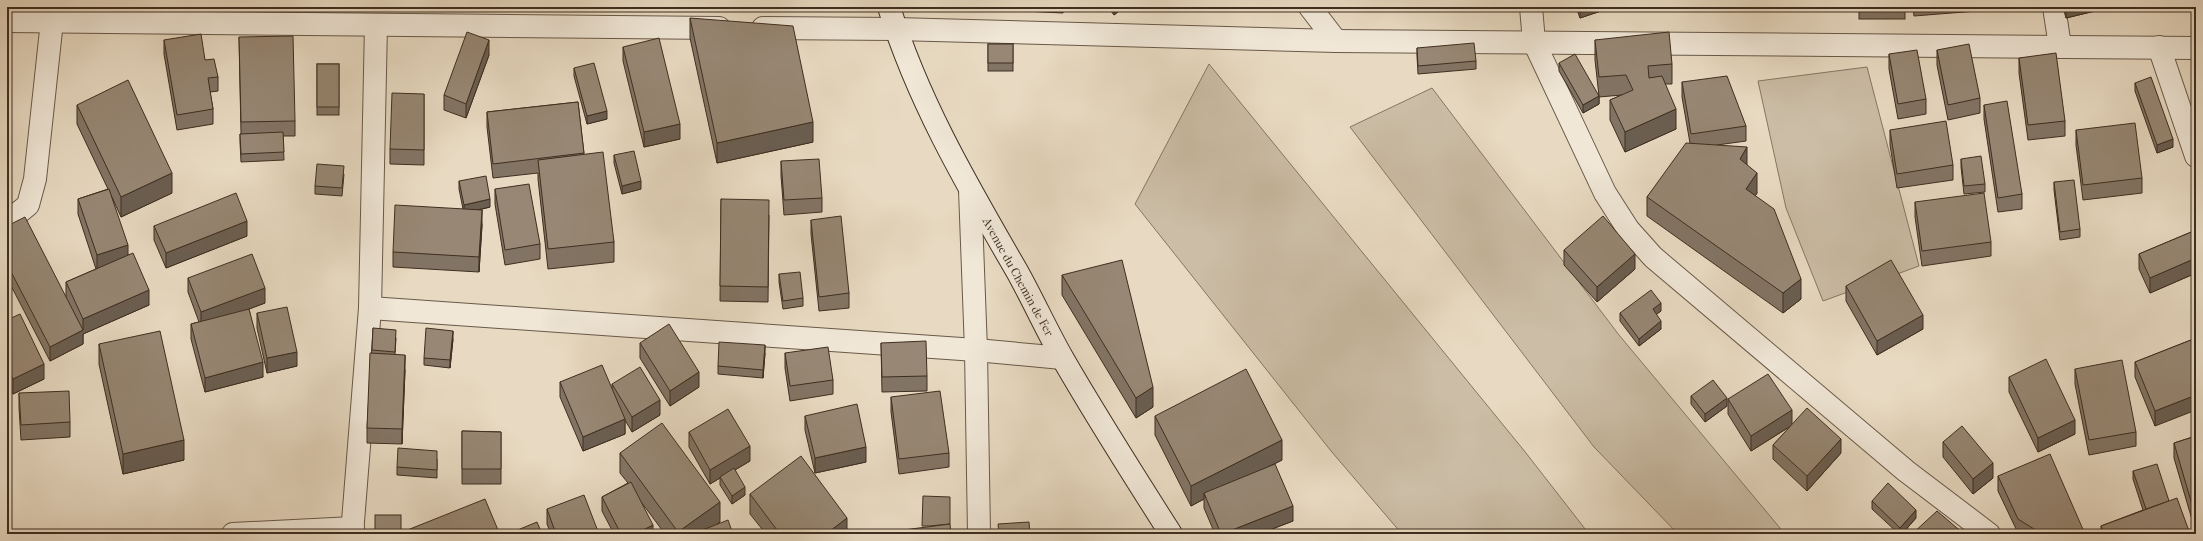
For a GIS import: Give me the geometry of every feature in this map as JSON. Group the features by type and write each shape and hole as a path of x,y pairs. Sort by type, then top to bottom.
{"street":[{"name":"Avenue du Chemin de Fer","path":"889,7 896,29 930,109 970,190 1018,274 1062,358 1171,534"},
{"path":"1310,7 1336,40"},
{"path":"1530,7 1534,42 1605,193 1628,229 1653,257 1906,471 1989,534"},
{"path":"2054,7 2060,46"},
{"path":"7,222 28,205 35,179 48,14"},
{"path":"7,21 48,14 376,25 481,16 742,28 896,29 1336,40 2196,48"},
{"path":"233,534 352,531 370,308 376,25"},
{"path":"2159,47 2196,156"},
{"path":"970,190 976,350 979,534"},
{"path":"370,308 976,350 1062,358"}],"shaded area":[{"path":"1209,64 1526,453 1589,534 1402,534 1331,451 1135,204"},
{"path":"1867,67 1919,266 1823,301 1786,208 1758,81"},
{"path":"1432,88 1619,335 1785,534 1678,534 1594,447 1350,127"}],"building":[{"path":"690,18 793,26 813,122 717,143"},
{"path":"467,32 489,40 466,104 444,95"},
{"path":"1669,32 1672,64 1648,66 1649,78 1662,76 1676,109 1625,132 1610,100 1633,90 1626,75 1599,77 1595,40"},
{"path":"201,34 205,60 214,59 218,77 208,78 213,109 177,115 164,40"},
{"path":"293,36 295,121 241,122 239,37"},
{"path":"659,38 680,124 644,132 623,47"},
{"path":"1474,43 1476,61 1418,66 1417,48"},
{"path":"988,44 1013,44 1013,63 988,63"},
{"path":"1969,44 1980,98 1948,105 1937,50"},
{"path":"1917,50 1926,99 1898,104 1889,54"},
{"path":"2056,53 2065,121 2028,125 2019,58"},
{"path":"1575,54 1599,96 1583,105 1559,63"},
{"path":"594,63 607,111 587,116 574,68"},
{"path":"317,64 339,64 339,107 317,107"},
{"path":"1727,76 1746,126 1691,134 1682,82"},
{"path":"2151,77 2173,139 2157,145 2135,83"},
{"path":"128,80 172,173 121,197 77,105"},
{"path":"392,93 424,94 424,150 390,149"},
{"path":"2007,101 2022,194 1998,198 1984,105"},
{"path":"578,102 584,153 493,164 487,112"},
{"path":"1946,121 1953,165 1897,174 1890,130"},
{"path":"2135,123 2142,178 2083,185 2076,130"},
{"path":"283,132 284,152 241,154 240,134"},
{"path":"1686,143 1747,147 1740,159 1757,173 1746,189 1774,209 1801,279 1783,293 1647,197"},
{"path":"634,151 641,181 622,186 614,155"},
{"path":"603,152 614,242 548,249 538,160"},
{"path":"1981,156 1985,184 1964,186 1961,159"},
{"path":"819,159 822,198 784,200 781,161"},
{"path":"317,164 344,166 342,188 315,186"},
{"path":"486,176 490,199 464,205 459,181"},
{"path":"2074,180 2080,229 2060,232 2054,182"},
{"path":"529,184 540,244 505,250 495,189"},
{"path":"109,189 128,245 97,255 78,199"},
{"path":"236,193 247,221 166,253 154,226"},
{"path":"1984,193 1991,242 1922,251 1915,202"},
{"path":"721,199 769,200 768,287 720,286"},
{"path":"395,205 482,210 479,257 393,252"},
{"path":"841,216 849,293 819,297 811,220"},
{"path":"1603,216 1635,254 1597,287 1564,250"},
{"path":"25,217 83,330 50,347 7,264 7,226"},
{"path":"2196,230 2196,258 2150,278 2139,254"},
{"path":"133,253 149,290 83,319 66,282"},
{"path":"252,254 265,288 201,312 188,278"},
{"path":"1122,260 1153,387 1136,398 1062,275"},
{"path":"1891,260 1923,315 1877,341 1846,286"},
{"path":"800,272 803,298 783,301 779,274"},
{"path":"1651,290 1661,303 1653,309 1661,321 1639,339 1620,313"},
{"path":"287,307 297,352 267,358 257,313"},
{"path":"249,309 263,362 205,378 191,324"},
{"path":"20,314 44,364 13,379 7,367 7,320"},
{"path":"669,324 699,372 670,391 640,343"},
{"path":"373,328 396,330 395,352 372,350"},
{"path":"426,328 453,331 450,360 424,358"},
{"path":"160,331 184,440 123,454 99,344"},
{"path":"2196,338 2196,395 2155,411 2135,362"},
{"path":"926,341 927,376 882,377 881,343"},
{"path":"719,342 765,345 763,370 718,366"},
{"path":"828,347 833,380 790,386 785,353"},
{"path":"370,353 405,355 402,429 367,428"},
{"path":"2046,359 2075,420 2038,438 2009,377"},
{"path":"2122,360 2136,432 2089,440 2075,369"},
{"path":"602,365 625,419 583,437 560,382"},
{"path":"640,367 660,400 632,417 612,384"},
{"path":"1246,369 1282,440 1191,486 1155,416"},
{"path":"1768,374 1792,410 1751,436 1728,399"},
{"path":"1713,380 1727,398 1705,414 1691,396"},
{"path":"69,391 70,422 21,425 19,393"},
{"path":"940,391 949,453 899,459 891,397"},
{"path":"857,404 866,447 815,458 805,416"},
{"path":"1807,408 1841,439 1807,476 1773,445"},
{"path":"728,409 750,446 710,470 689,432"},
{"path":"662,423 720,502 678,532 620,453"},
{"path":"1962,426 1993,463 1973,479 1943,442"},
{"path":"462,431 501,432 501,469 462,469"},
{"path":"2196,436 2196,508 2193,508 2174,443"},
{"path":"398,448 437,451 437,470 397,467"},
{"path":"2050,454 2085,534 2042,534 2018,519 1998,476"},
{"path":"801,456 847,518 826,534 780,534 750,494"},
{"path":"1275,464 1293,506 1221,534 1204,493"},
{"path":"2157,464 2169,501 2146,509 2133,471"},
{"path":"734,468 745,487 732,496 720,477"},
{"path":"631,482 653,525 635,534 621,534 602,497"},
{"path":"1888,483 1916,510 1900,528 1872,501"},
{"path":"584,495 599,534 556,534 547,509"},
{"path":"923,496 950,497 950,524 922,526"},
{"path":"2177,498 2190,534 2105,534 2101,526"},
{"path":"485,499 498,530 489,534 406,534 405,531"},
{"path":"1937,511 1964,534 1912,534"},
{"path":"375,515 401,515 401,534 375,534"},
{"path":"728,520 733,534 695,533"},
{"path":"537,522 542,534 508,534"},
{"path":"1029,522 1030,534 999,534 998,524"},
{"path":"950,524 951,534 888,534 888,532"},
{"path":"182,532 182,534 167,534"}]}
